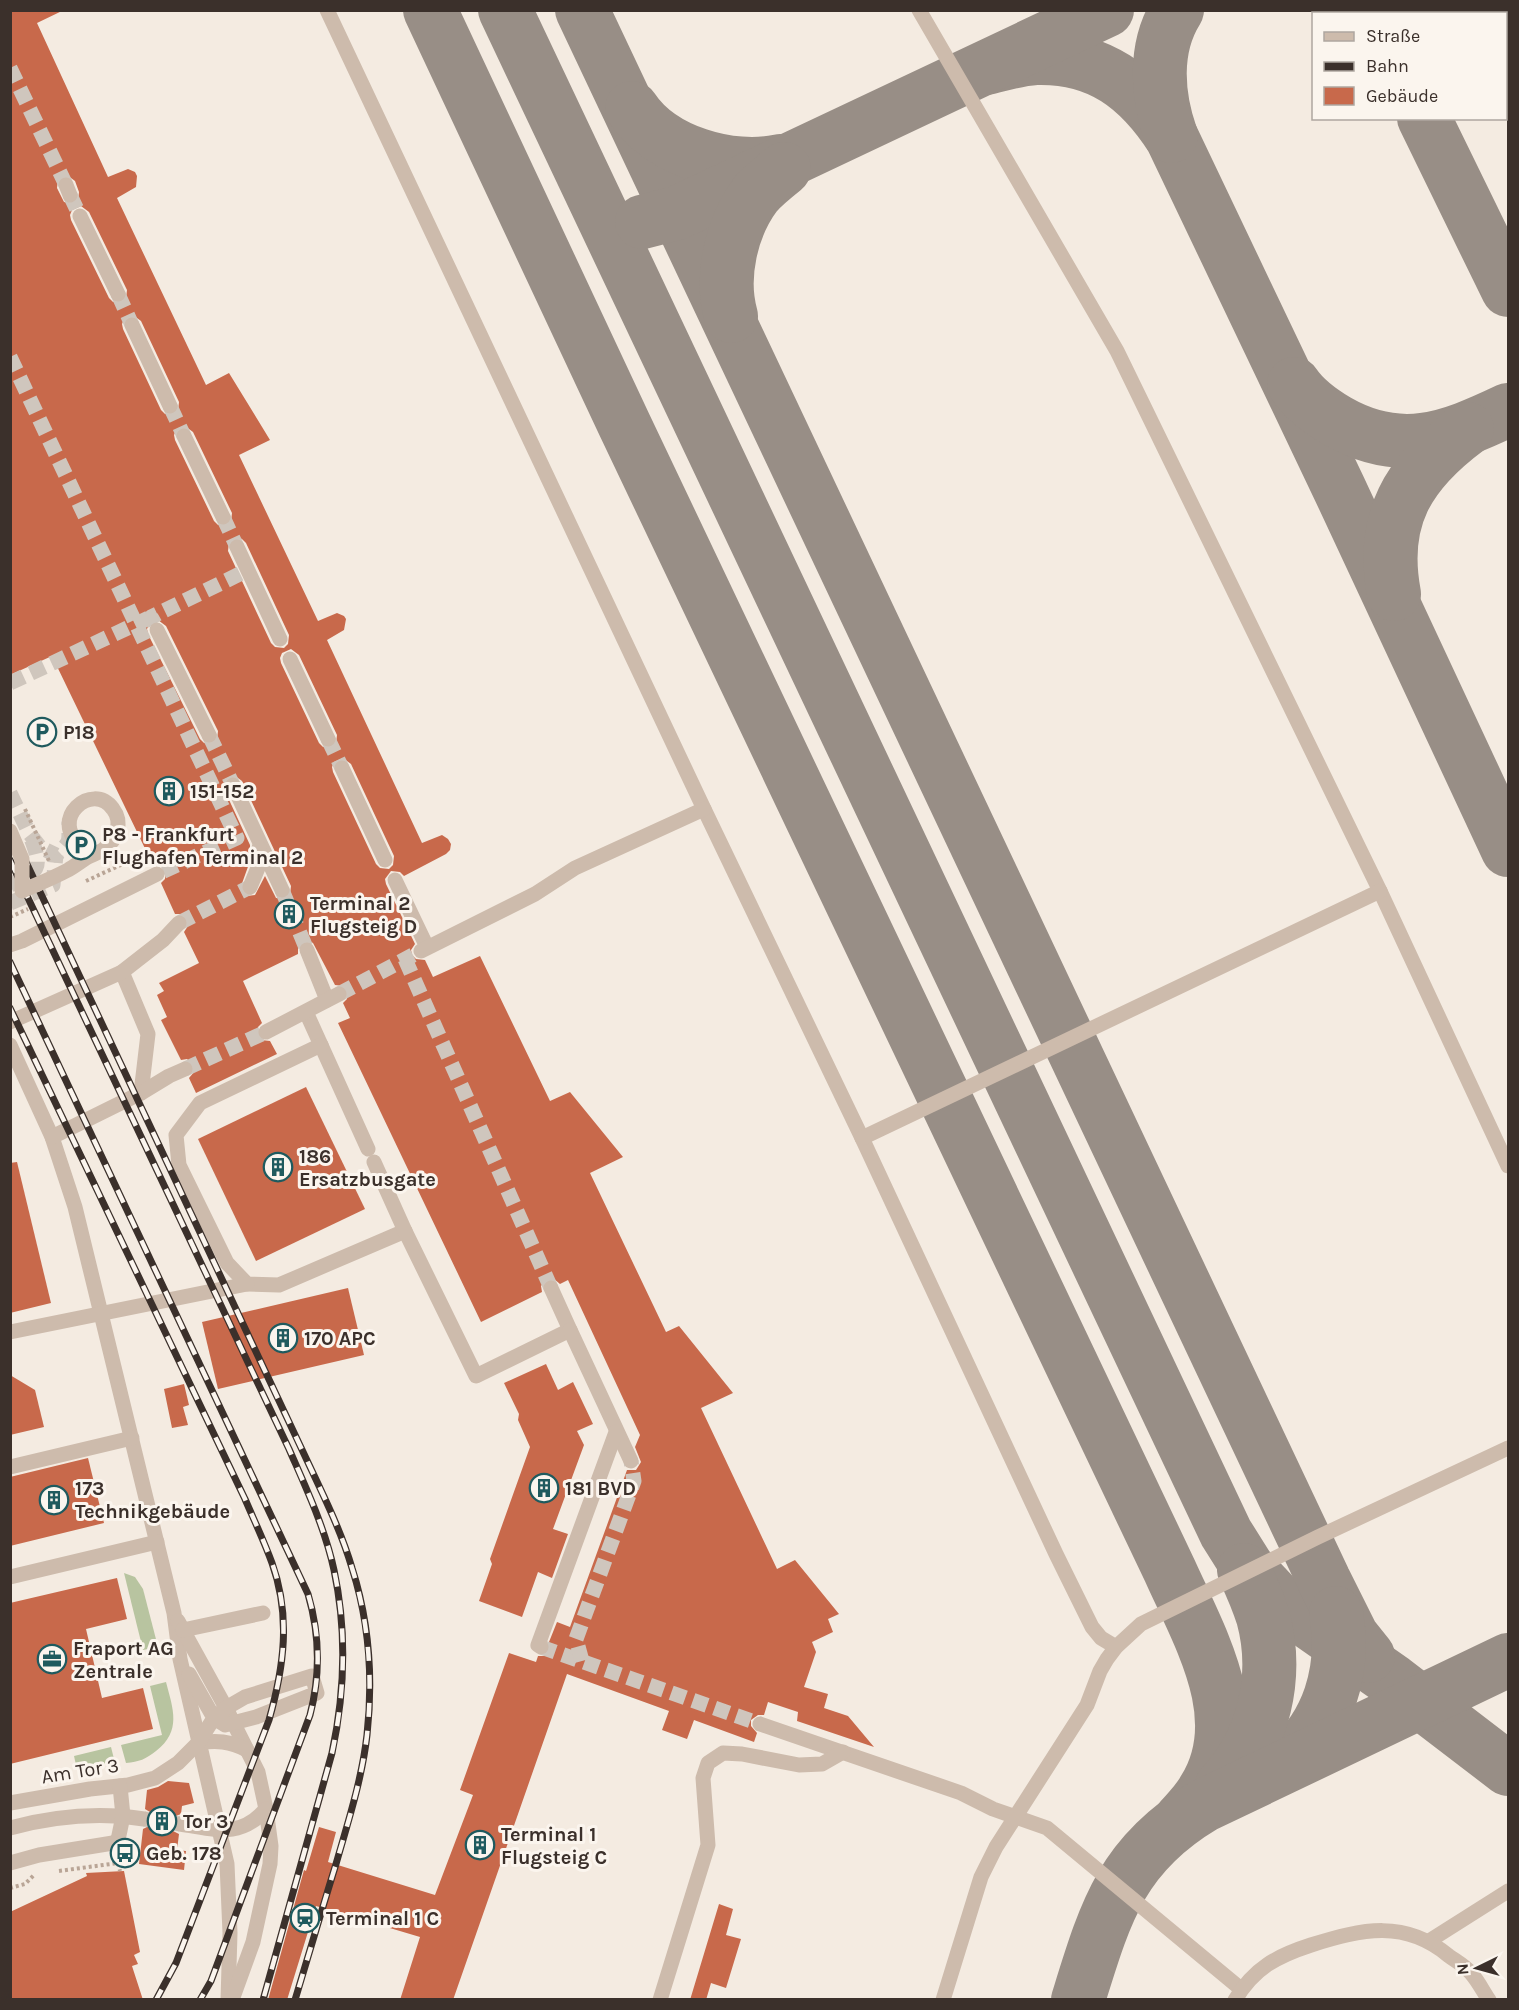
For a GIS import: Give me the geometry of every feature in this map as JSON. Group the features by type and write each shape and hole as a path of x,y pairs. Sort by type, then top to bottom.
{"lane":[{"path":"327,10 1087,1616 1096,1632 1116,1647"},
{"path":"919,10 1117,351 1380,891 1509,1166"},
{"path":"80,216 118,294"},
{"path":"132,325 170,406"},
{"path":"184,436 223,517"},
{"path":"237,547 280,639"},
{"path":"158,630 209,735"},
{"path":"290,659 328,739"},
{"path":"342,768 386,860"},
{"path":"233,785 282,890"},
{"path":"16,894 70,869 104,849 118,830 118,819 108,804 100,800 88,799 79,803 72,811 69,831 81,845"},
{"path":"395,880 424,949 535,894 574,868 704,809"},
{"path":"10,831 22,859 16,894"},
{"path":"250,887 260,863 258,839"},
{"path":"10,945 157,874"},
{"path":"862,1138 1380,891"},
{"path":"10,1022 122,972 163,940 179,923"},
{"path":"266,1032 333,997 307,950"},
{"path":"122,972 148,1034 141,1094"},
{"path":"306,1012 405,1231 476,1376 570,1330"},
{"path":"10,1045 52,1137 75,1207 174,1613 180,1659 227,1864 230,2000"},
{"path":"248,1284 227,1263 180,1165 176,1135 200,1103 321,1045"},
{"path":"52,1137 141,1094 169,1076 185,1069"},
{"path":"10,1332 248,1284 279,1285 405,1231"},
{"path":"551,1288 631,1461"},
{"path":"542,1647 538,1645 616,1432"},
{"path":"10,1467 132,1438"},
{"path":"943,2000 981,1877 996,1847 1087,1705 1100,1671 1116,1647 1141,1624 1318,1537 1509,1448"},
{"path":"10,1577 157,1542"},
{"path":"174,1613 220,1713"},
{"path":"183,1630 263,1613"},
{"path":"180,1659 220,1713 234,1723 258,1772 266,1809 271,1846 270,1864 253,1942 230,2000"},
{"path":"198,1743 220,1713 245,1697 312,1676 317,1693 256,1717 234,1723"},
{"path":"760,1724 961,1793 993,1809 1047,1828 1238,1994 1258,1971 1286,1953 1335,1937 1371,1930 1394,1931 1429,1941 1470,1972 1489,2000"},
{"path":"198,1743 213,1740 234,1743 247,1750"},
{"name":"Am Tor 3","path":"10,1803 120,1786 155,1778 178,1763 198,1743"},
{"path":"660,2000 708,1845 703,1778 708,1763 723,1754 742,1754 800,1766 822,1764 843,1752"},
{"path":"10,1863 39,1855 113,1843 118,1840 123,1816 120,1786"},
{"path":"180,1824 219,1830 243,1828 256,1821 266,1809"},
{"path":"10,1828 79,1816 123,1816 144,1819"},
{"path":"1429,1941 1509,1891"}],"path":[{"path":"25,809 54,871"},
{"path":"54,1872 118,1863 120,1871"},
{"path":"10,1888 25,1884 33,1875 43,1874"}],"green space":[{"path":"124,1573 135,1577 143,1589 158,1647 143,1650"},
{"path":"166,1682 173,1710 170,1736 149,1756 139,1761 126,1763 121,1745 162,1735 150,1686"},
{"path":"111,1747 115,1763 76,1765 74,1756"}],"building":[{"name":"Terminal 2 Flugsteig D","path":"10,10 64,10 37,23 108,177 128,169 135,172 137,176 136,187 117,198 206,385 229,373 270,440 239,455 318,621 337,613 346,619 344,630 327,640 422,843 442,835 451,844 446,854 404,876 400,872 391,871 385,879 415,944 411,950 412,955 416,959 425,960 433,977 480,956 550,1101 570,1092 623,1157 590,1173 666,1332 679,1326 733,1393 701,1408 777,1569 795,1560 839,1614 828,1619 833,1632 812,1642 816,1652 804,1687 828,1694 824,1708 848,1716 874,1747 797,1721 798,1712 768,1702 764,1715 758,1715 751,1720 751,1726 757,1733 754,1742 694,1720 687,1739 662,1730 669,1711 567,1674 453,2000 400,2000 420,1937 316,1906 287,2000 268,2000 304,1870 306,1871 319,1827 336,1832 328,1862 435,1895 473,1795 460,1790 509,1653 536,1662 538,1656 545,1656 549,1652 549,1642 557,1622 570,1627 627,1470 636,1470 641,1462 635,1447 640,1435 568,1280 560,1284 553,1278 546,1279 541,1286 542,1292 481,1322 338,1023 350,1018 343,1003 347,999 348,990 344,986 335,985 313,943 308,940 303,941 298,948 298,954 243,981 262,1023 258,1027 257,1036 261,1040 270,1041 277,1054 196,1093 189,1078 195,1071 194,1065 187,1059 181,1060 161,1020 167,1017 157,995 164,991 159,983 199,963 184,932 188,926 188,920 182,914 175,914 161,883 165,879 166,870 162,866 153,865 52,656 10,675","holes":["67,175 75,181 79,192 78,201 73,204 64,202 57,188 58,179","81,206 89,212 127,290 126,299 122,303 113,302 109,298 70,215 72,210","133,315 141,321 179,402 178,411 174,415 165,414 161,410 122,324 124,319","185,426 193,432 232,513 231,522 227,526 218,525 214,521 174,435 176,430","237,537 246,543 289,635 288,644 284,648 275,647 271,643 228,551 229,542","158,620 166,626 218,731 217,740 213,744 204,743 200,739 147,629 149,624","291,649 299,655 337,735 336,744 332,748 323,747 319,743 280,658 282,653","343,758 351,764 394,856 393,865 389,869 380,868 376,864 333,772 334,762","234,775 242,781 291,886 290,895 286,899 276,898 265,876 255,895 247,896 240,889 250,861 250,845 224,789 225,779"]},
{"name":"186 Ersatzbusgate","path":"306,1087 365,1209 256,1261 198,1139"},
{"path":"17,1162 51,1303 10,1313 10,1163"},
{"name":"170 APC","path":"348,1288 364,1355 218,1389 202,1322"},
{"name":"181 BVD","path":"546,1364 558,1390 573,1382 593,1424 577,1431 584,1445 553,1529 568,1534 552,1578 538,1572 522,1617 479,1601 492,1564 490,1559 530,1447 518,1420 519,1414 504,1383"},
{"path":"10,1375 35,1390 44,1427 10,1435"},
{"path":"184,1384 189,1405 183,1407 188,1425 172,1428 164,1389"},
{"name":"173 Technikgebäude","path":"88,1458 104,1523 10,1546 10,1477"},
{"name":"Fraport AG Zentrale","path":"117,1578 127,1619 86,1629 102,1698 143,1688 153,1729 10,1764 10,1603"},
{"name":"Tor 3","path":"168,1781 189,1783 194,1803 182,1806 181,1814 173,1817 170,1823 173,1831 179,1834 177,1850 186,1851 184,1870 139,1864 143,1829 151,1825 154,1820 150,1812 145,1809 147,1790"},
{"path":"124,1871 140,1952 134,1955 138,1964 132,1966 143,2000 10,2000 10,1912 87,1876 86,1873"},
{"path":"719,1904 733,1909 726,1935 741,1939 726,1988 711,1983 706,2000 690,2000"}],"taxiway":[{"path":"430,10 1206,1651 1221,1707 1222,1735 1217,1763 1204,1790 1181,1819"},
{"path":"505,10 1226,1533 1248,1568 1280,1602 1393,1681 1508,1769"},
{"path":"582,10 1324,1580 1352,1636 1368,1656"},
{"path":"642,222 677,213 1107,10"},
{"path":"1171,136 1160,89 1160,72 1164,40 1177,10"},
{"path":"986,68 1036,58 1079,62 1098,69 1131,90 1146,104 1172,138 1508,850"},
{"path":"632,108 660,136 698,155 740,164 780,161"},
{"path":"1425,120 1508,290"},
{"path":"731,316 727,269 734,237 747,207 756,194 784,169"},
{"path":"1294,384 1308,400 1337,421 1382,439 1403,441 1444,436 1508,410"},
{"path":"1394,594 1391,543 1395,520 1403,500 1414,481 1429,463 1467,429"},
{"path":"1222,1786 1248,1749 1258,1728 1268,1685 1268,1639 1263,1617 1244,1570"},
{"path":"1283,1764 1312,1733 1331,1696 1338,1655 1336,1613"},
{"path":"1078,2000 1097,1940 1120,1889 1135,1866 1153,1845 1175,1825 1203,1806 1508,1660"}],"tunnel":[{"path":"10,68 66,185"},
{"path":"70,195 80,216"},
{"path":"118,294 132,325"},
{"path":"10,357 237,838 157,874"},
{"path":"170,406 184,436"},
{"path":"223,517 237,547"},
{"path":"155,624 151,617 248,570"},
{"path":"10,683 151,617"},
{"path":"209,735 233,785"},
{"path":"328,739 342,768"},
{"path":"10,793 29,833 40,847 56,855 68,840 69,822"},
{"path":"10,885 36,868 37,857 31,838"},
{"path":"10,903 53,885 56,855"},
{"path":"179,923 250,887"},
{"path":"282,890 307,950"},
{"path":"339,994 413,955"},
{"path":"405,959 551,1288"},
{"path":"185,1069 266,1032"},
{"path":"582,1661 576,1639 634,1481 631,1461"},
{"path":"541,1647 760,1724"},
{"path":"144,1819 180,1824"}],"railway":[{"path":"10,828 334,1519 358,1588 366,1630 370,1693 365,1751 350,1816 295,2000"},
{"path":"10,860 289,1449 320,1524 334,1570 343,1639 340,1707 332,1753 263,2000"},
{"path":"10,962 308,1594 315,1624 318,1654 316,1684 310,1715 211,1981 200,2000"},
{"path":"10,1008 245,1499 272,1563 282,1602 282,1661 269,1720 176,1963 156,2000"}],"place":[{"name":"P18","path":"42,732"},
{"name":"151-152","path":"169,791"},
{"name":"P8 - Frankfurt Flughafen Terminal 2","path":"81,845"},
{"name":"Terminal 2 Flugsteig D","path":"289,914"},
{"name":"186 Ersatzbusgate","path":"278,1167"},
{"name":"170 APC","path":"283,1338"},
{"name":"181 BVD","path":"544,1488"},
{"name":"173 Technikgebäude","path":"54,1500"},
{"name":"Fraport AG Zentrale","path":"52,1659"},
{"name":"Tor 3","path":"162,1821"},
{"name":"Terminal 1 Flugsteig C","path":"480,1845"},
{"name":"Geb. 178","path":"125,1853"},
{"name":"Terminal 1 C","path":"305,1918"}]}
